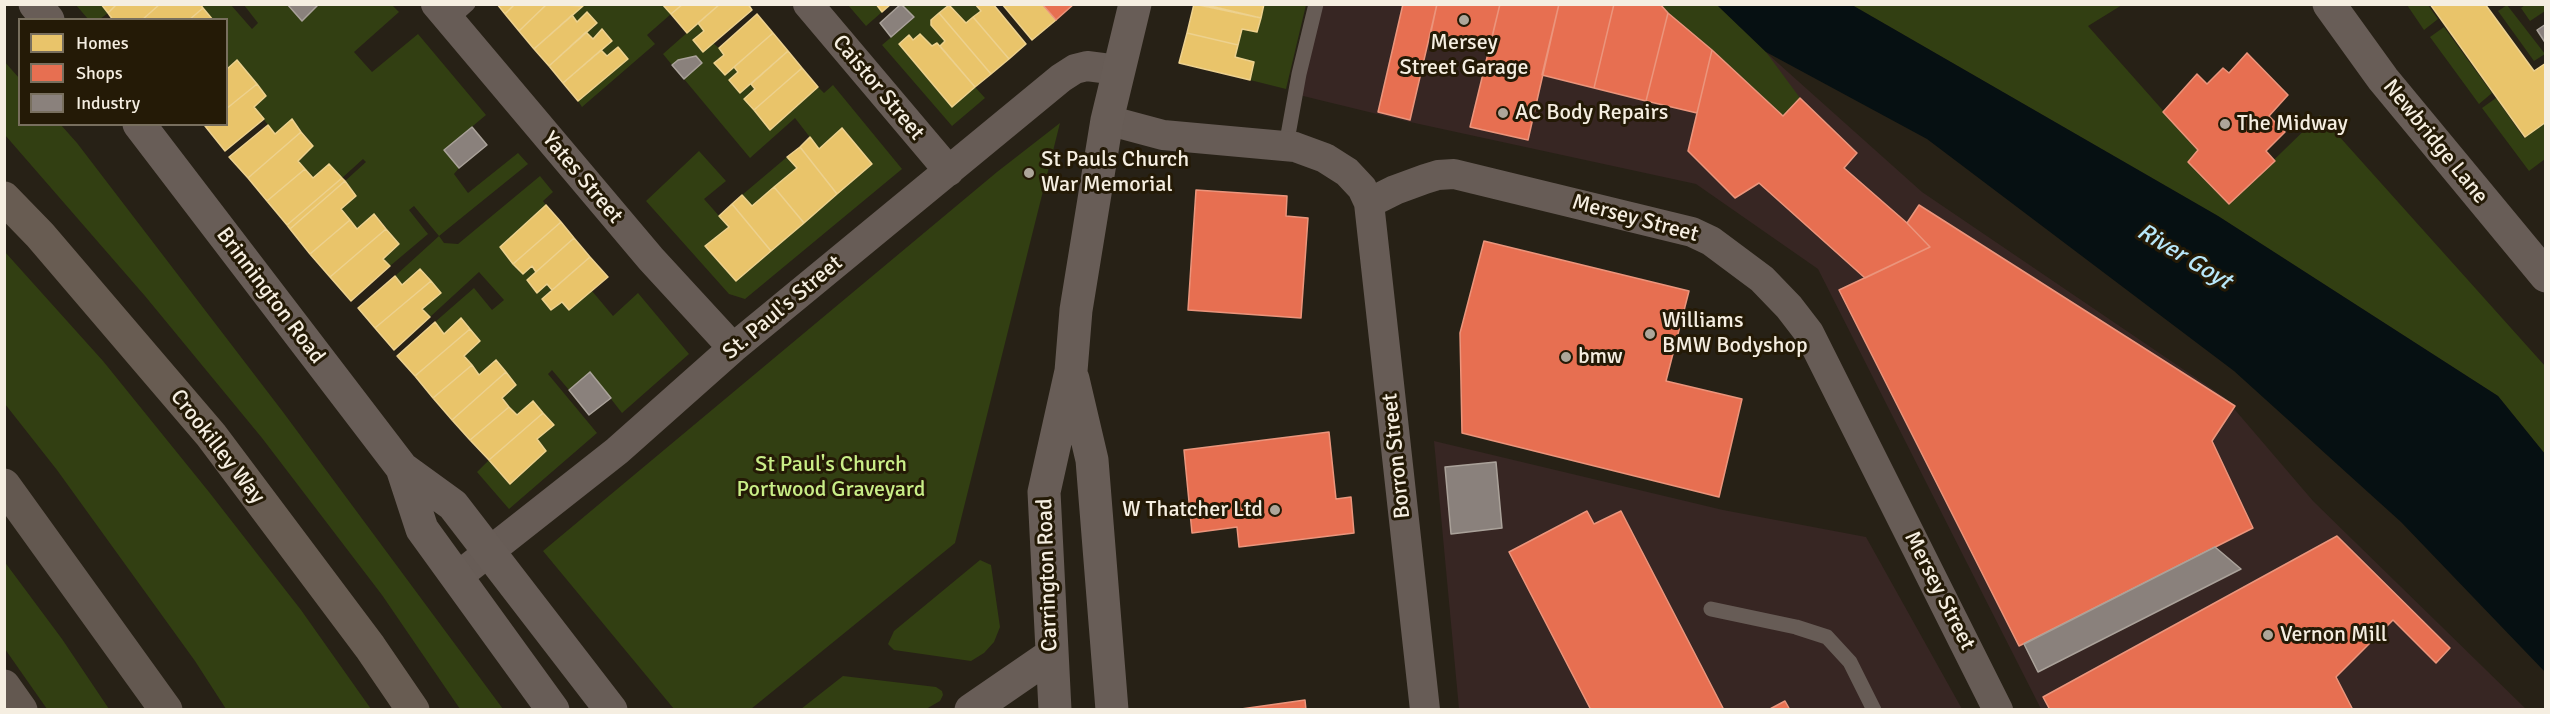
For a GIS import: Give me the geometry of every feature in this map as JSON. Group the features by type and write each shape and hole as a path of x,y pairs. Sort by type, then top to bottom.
{"highway":[{"path":"4,485 165,710"},
{"path":"4,686 21,710"}],"main road":[{"name":"Crookilley Way","path":"4,198 40,235 211,435 370,647 413,710"}],"street":[{"path":"35,4 46,18"},
{"name":"Caistor Street","path":"808,4 949,171"},
{"name":"Carrington Road","path":"1055,710 1044,492 1071,371 1076,310 1107,120 1135,4"},
{"name":"Newbridge Lane","path":"2329,4 2383,79 2546,276"},
{"name":"Yates Street","path":"451,10 651,259 733,348"},
{"name":"St. Paul's Street","path":"457,577 617,451 733,348 1075,69 1094,66 1118,70"},
{"path":"1107,120 1163,135 1286,146 1324,158 1347,172 1362,188 1369,203"},
{"name":"Brinnington Road","path":"141,126 402,468 453,505 611,710"},
{"name":"Mersey Street","path":"1369,203 1395,189 1438,175 1464,176 1692,232 1711,241 1762,279 1789,307 1809,333 1998,710"},
{"name":"Borron Street","path":"1369,203 1425,710"},
{"name":"Carrington Road","path":"1071,371 1092,460 1112,710"},
{"name":"Brinnington Road","path":"402,468 422,529 553,710"},
{"path":"970,710 1051,655"}],"lane":[{"path":"1286,146 1299,74 1316,4"},
{"path":"1711,609 1796,627 1827,638 1850,662 1874,710"}],"shaded area":[{"path":"1322,5 1713,5 1922,192 2224,397 2313,501 2526,709 2041,709 1818,269 1696,184 1410,122 1299,95"},
{"path":"1434,441 1723,510 1866,537 1962,709 1459,709"}],"green space":[{"path":"584,4 662,5 671,14 647,35 655,44 582,107 578,101 628,59 618,47 607,56 601,50 612,40 603,29 593,39 586,32 596,23 588,12 577,22 572,15"},
{"path":"76,5 101,5 108,13 101,18 87,18"},
{"path":"200,5 231,5 252,29 258,23 244,5 287,5 302,21 319,5 392,5 399,12 354,52 372,72 418,34 486,115 444,150 459,168 454,174 468,193 518,153 528,164 439,236 414,206 409,210 428,234 390,266 383,259 399,244 375,214 357,229 341,209 356,196 345,181 366,162 363,159 342,178 329,164 313,178 298,161 313,145 292,120 275,134 254,107 266,95 237,61 228,69 228,18 212,18"},
{"path":"848,5 876,5 882,12 866,26"},
{"path":"902,5 949,5 931,20 945,41 940,46 937,43 932,46 920,34 913,40 909,35 899,44 952,107 975,87 985,98 952,126 882,45 914,18"},
{"path":"949,5 975,5 981,11 966,23"},
{"path":"1264,5 1306,5 1286,89 1250,80 1254,62 1235,57 1242,29 1257,32"},
{"path":"1660,5 1717,5 1766,52 1800,98 1783,116"},
{"path":"1852,5 2122,5 2088,26 2198,150 2188,162 2246,187 2320,115 2545,366 2545,454 2498,396 2218,216"},
{"path":"2407,5 2428,5 2438,19 2424,30"},
{"path":"2507,5 2545,54 2534,61 2498,11"},
{"path":"2525,5 2545,5 2545,11 2530,21 2521,8"},
{"path":"698,23 704,31 693,40 713,43 719,48 724,55 714,63 725,75 734,67 738,72 729,80 740,93 751,84 755,89 745,99 770,130 818,87 824,93 833,85 902,169 745,299 729,294 646,201 699,151 726,181 704,199 729,227 705,246 736,281 872,164 843,128 819,149 795,118 750,158 684,79 702,63 672,65 663,54"},
{"path":"2444,27 2492,93 2479,104 2430,37"},
{"path":"4,61 18,77 18,126 62,126 77,143 283,412 503,709 460,709 382,595 262,438 145,296 5,135"},
{"path":"2496,98 2524,138 2545,123 2545,159 2529,171 2482,108"},
{"name":"St Paul's Church Portwood Graveyard","path":"1060,123 955,543 751,709 674,709 543,551 997,172"},
{"path":"787,157 797,168 752,206 742,195"},
{"path":"540,176 553,192 543,201 546,205 500,247 523,274 532,266 536,272 527,280 537,292 547,284 552,290 542,299 551,310 562,302 569,310 592,291 613,316 638,293 689,354 622,413 590,372 569,390 552,370 548,374 597,433 509,509 477,472 489,460 510,484 546,451 537,439 554,425 517,415 502,398 516,384 496,361 479,375 464,356 480,341 461,319 444,334 435,322 474,288 492,310 504,300 479,272 430,317 422,309 441,293 431,281 420,269 402,285 395,276 439,236 444,243 458,244"},
{"path":"5,252 103,361 209,492 301,610 371,709 226,709 195,661 57,470 5,404"},
{"path":"980,560 991,565 1000,627 994,642 984,653 971,661 894,650 888,644 894,631"},
{"path":"4,561 62,639 109,709 47,709 5,649"},
{"path":"843,676 936,687 942,691 943,695 940,701 926,709 801,709"}],"water":[{"name":"River Goyt","path":"1717,5 1852,5 2218,216 2498,396 2545,454 2545,672 2401,522 2234,371 1927,139 1766,52"}],"building: Homes":[{"path":"101,4 117,4 108,13"},
{"path":"117,4 160,4 144,18 112,18 108,13"},
{"path":"160,4 200,4 203,8 191,18 144,18"},
{"path":"497,4 515,4 505,14"},
{"path":"515,4 547,4 519,31 505,14"},
{"path":"547,4 583,6 534,49 519,31"},
{"path":"662,4 683,4 671,14"},
{"path":"683,4 720,4 687,33 671,14"},
{"path":"720,4 748,4 752,10 703,52 693,40 704,31 698,23"},
{"path":"876,4 891,4 882,12"},
{"path":"975,4 993,4 1026,44 1009,59 973,17 981,11"},
{"path":"1002,4 1042,4 1056,20 1032,40"},
{"path":"1194,4 1261,18 1257,32 1242,29 1238,45 1187,33"},
{"path":"1202,4 1264,4 1261,18"},
{"path":"2430,4 2485,4 2534,71 2546,63 2546,122 2525,137"},
{"path":"949,5 966,23 973,17 1009,59 991,74 939,13"},
{"path":"203,8 211,18 191,18"},
{"path":"587,12 597,23 549,66 534,49 572,15 577,22"},
{"path":"939,13 991,74 975,87 940,46 945,41 931,25 931,20"},
{"path":"757,14 773,33 725,75 714,63 724,55 719,48"},
{"path":"602,29 612,41 563,83 549,66 586,32 593,39"},
{"path":"773,33 788,51 740,93 729,80 738,72 734,67"},
{"path":"1187,33 1238,45 1235,57 1254,62 1250,80 1179,63"},
{"path":"920,34 932,46 937,43 975,87 952,107 899,44 909,35 913,40"},
{"path":"618,47 628,59 578,101 563,83 601,50 607,56"},
{"path":"788,51 802,68 754,110 744,99 755,89 751,84"},
{"path":"237,60 257,84 228,107 228,68"},
{"path":"802,68 818,87 770,130 754,110"},
{"path":"257,84 266,96 254,107 264,119 225,151 205,126 228,126 228,107"},
{"path":"292,119 301,132 248,178 229,157 268,125 275,134"},
{"path":"842,128 872,164 837,194 800,147 810,137 819,149"},
{"path":"301,132 313,146 298,161 305,169 267,201 248,178"},
{"path":"800,147 837,194 804,223 774,187 797,168 787,157"},
{"path":"329,164 342,178 287,225 267,201 305,169 313,178"},
{"path":"342,178 345,181 290,229 287,225"},
{"path":"345,181 356,196 341,209 350,220 310,254 290,229"},
{"path":"774,187 804,223 771,251 732,204 742,195 752,206"},
{"path":"732,204 771,251 736,281 705,246 729,227 719,216"},
{"path":"546,205 561,222 513,264 500,247"},
{"path":"374,214 386,229 330,277 310,254 350,220 357,229"},
{"path":"561,222 574,238 536,272 532,266 523,274 513,264"},
{"path":"386,229 399,244 383,259 390,266 351,301 330,277"},
{"path":"574,238 590,257 552,290 547,284 537,293 527,280"},
{"path":"590,257 608,277 569,310 562,302 551,310 542,299"},
{"path":"420,269 431,281 375,328 358,308 395,276 402,285"},
{"path":"431,281 441,293 422,309 430,317 394,350 375,328"},
{"path":"461,318 470,329 415,376 397,356 435,322 444,334"},
{"path":"470,329 480,341 464,356 472,365 433,398 415,376"},
{"path":"496,360 506,372 452,420 433,398 472,365 479,375"},
{"path":"506,372 516,385 502,398 509,407 470,440 452,420"},
{"path":"533,401 543,413 489,460 470,440 509,407 517,415"},
{"path":"543,413 554,425 537,439 546,451 510,484 489,460"}],"building: Shops":[{"path":"1042,4 1074,4 1056,20"},
{"path":"1403,4 1437,4 1410,120 1378,112"},
{"path":"1437,4 1500,4 1490,46 1431,32"},
{"path":"1500,4 1559,4 1528,140 1470,127"},
{"path":"1559,4 1614,4 1594,88 1542,75"},
{"path":"1614,4 1660,4 1668,13 1646,101 1594,88"},
{"path":"1668,13 1712,50 1697,113 1646,101"},
{"path":"1712,50 1783,116 1800,98 1857,153 1844,168 1907,223 1930,247 1865,278 1759,183 1735,198 1688,151"},
{"name":"The Midway","path":"2247,53 2288,95 2269,116 2285,132 2266,151 2275,161 2229,204 2188,162 2198,150 2163,112 2197,74 2207,84 2223,68 2229,73"},
{"path":"1196,190 1287,196 1286,216 1308,218 1301,318 1188,310"},
{"path":"1919,205 2235,406 2212,441 2253,528 2019,646 1839,290 1930,247 1907,223"},
{"name":"bmw","path":"1484,241 1689,291 1666,381 1742,399 1719,497 1462,433 1460,333"},
{"path":"1329,432 1336,499 1351,497 1354,533 1239,547 1237,527 1192,533 1184,450"},
{"path":"1587,511 1594,524 1621,511 1724,710 1591,710 1509,552"},
{"name":"Vernon Mill","path":"2337,536 2450,648 2436,663 2393,620 2336,677 2353,710 2050,710 2043,697"},
{"path":"1305,700 1306,710 1234,710"},
{"path":"1785,701 1790,710 1768,710"}],"building: Industry":[{"path":"287,4 319,4 302,21"},
{"path":"901,4 914,17 891,37 880,23"},
{"path":"2546,24 2546,44 2537,30"},
{"path":"696,56 702,63 684,79 672,65 678,60"},
{"path":"472,127 487,145 459,168 444,150"},
{"path":"590,372 611,398 589,415 569,390"},
{"path":"1496,462 1502,528 1451,534 1445,467"},
{"path":"2215,547 2241,569 2038,672 2024,644"}],"place":[{"name":"Mersey Street Garage","path":"1464,20"},
{"name":"AC Body Repairs","path":"1503,113"},
{"name":"The Midway","path":"2225,124"},
{"name":"St Pauls Church War Memorial","path":"1029,173"},
{"name":"Williams BMW Bodyshop","path":"1650,334"},
{"name":"bmw","path":"1566,357"},
{"name":"W Thatcher Ltd","path":"1275,510"},
{"name":"Vernon Mill","path":"2268,635"}]}
